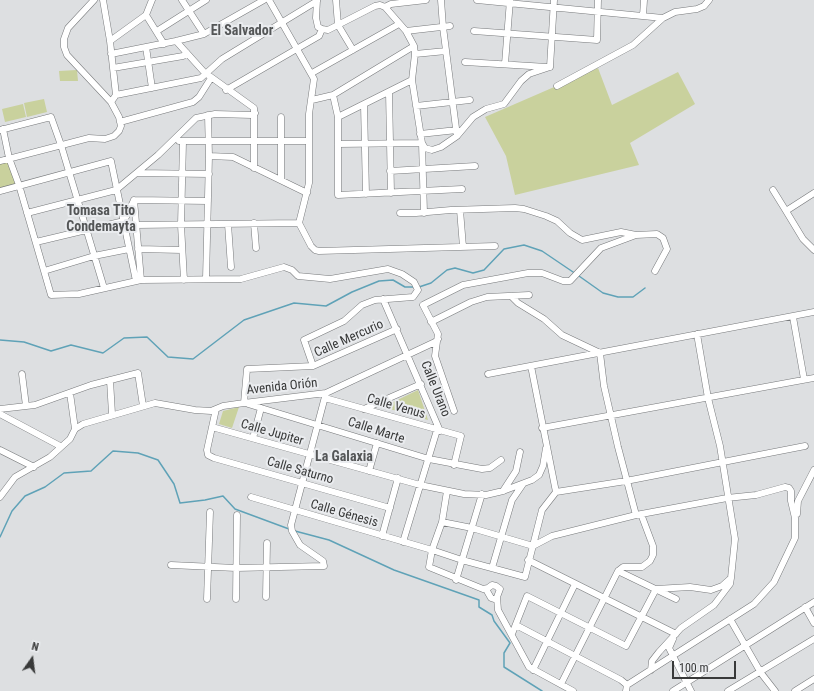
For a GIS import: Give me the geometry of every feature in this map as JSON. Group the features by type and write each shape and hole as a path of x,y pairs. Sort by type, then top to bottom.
{"street":[{"path":"0,161 89,138 105,139 114,136 119,131 121,126 120,122 111,102 67,55 64,47 64,39 68,28 94,0"},
{"path":"103,0 110,41 116,95 111,102"},
{"path":"110,41 146,15 152,0"},
{"path":"182,0 204,34"},
{"path":"157,31 206,0"},
{"path":"111,54 164,44 204,34 264,0"},
{"path":"269,0 298,48 314,79 309,114 310,169 307,193 299,223 311,246 315,250 319,251 495,246"},
{"path":"120,122 193,102 199,97 209,76 222,59 283,23 317,0"},
{"path":"317,0 316,18 318,27 328,30 375,6 385,7 391,2 426,0"},
{"path":"336,0 338,25 353,50"},
{"path":"441,0 443,27 457,133"},
{"path":"477,0 510,1 598,12 663,18"},
{"path":"550,67 554,0"},
{"path":"474,31 597,40 598,0"},
{"path":"643,16 644,0"},
{"path":"557,86 633,45 663,18 675,12 697,9 704,6 709,0"},
{"path":"505,64 510,1"},
{"path":"385,7 398,24 406,31 414,46 415,54 412,80 422,143 422,191 424,213"},
{"path":"146,15 164,44"},
{"path":"312,73 398,24"},
{"path":"406,31 450,26"},
{"path":"226,90 319,36 322,29"},
{"path":"176,41 209,76 226,90 254,108 254,168"},
{"path":"312,100 333,95 414,46"},
{"path":"146,47 152,88"},
{"path":"415,54 446,51"},
{"path":"113,68 183,56 187,53"},
{"path":"465,62 550,67"},
{"path":"422,143 425,148 432,150 441,148 474,117 486,109 504,104 521,81 529,74 550,67"},
{"path":"116,95 209,76"},
{"path":"338,117 412,80"},
{"path":"389,92 391,193"},
{"path":"333,95 338,117 338,195 462,189"},
{"path":"416,106 470,100"},
{"path":"364,105 366,194"},
{"path":"27,213 116,190 138,173 196,118 208,115 252,115 255,113"},
{"path":"206,279 209,174 208,115"},
{"path":"104,288 61,145 51,117 2,130 9,158 19,185 51,295 79,294 139,281 241,279 284,267 292,270 298,276 330,279 388,269 402,274 414,282 417,288 417,293 413,297 383,299 362,305 344,321 304,340 313,366"},
{"path":"281,117 281,180"},
{"path":"420,134 457,133"},
{"path":"174,140 183,142 309,141"},
{"path":"183,142 181,225 184,280"},
{"path":"338,144 422,143"},
{"path":"209,156 233,157 307,193"},
{"path":"0,191 110,161 129,248 139,281"},
{"path":"390,171 475,166"},
{"path":"138,173 209,174"},
{"path":"773,190 803,239 814,250"},
{"path":"786,211 814,193"},
{"path":"134,200 208,201"},
{"path":"124,221 134,200"},
{"path":"134,200 139,281"},
{"path":"400,212 424,213 502,208 524,209 556,222 582,240 621,232 636,235 657,234 663,238 667,249 655,271"},
{"path":"460,210 463,247"},
{"path":"36,242 124,221"},
{"path":"254,223 256,248"},
{"path":"136,225 299,223"},
{"path":"228,224 231,267"},
{"path":"454,410 435,356 438,338 423,305 463,285 535,272 563,281 570,281 601,248 636,235"},
{"path":"44,271 94,256 129,248"},
{"path":"138,249 182,250"},
{"path":"431,322 477,300 487,297 529,295"},
{"path":"511,296 518,303 544,319 562,335 600,353"},
{"name":"Calle Urano","path":"383,299 409,355 439,431 420,485 403,542"},
{"path":"488,374 814,312"},
{"path":"793,317 804,380"},
{"name":"Calle Mercurio","path":"244,403 247,369 313,366 397,329"},
{"path":"651,670 652,661 675,634 696,616 714,605 730,584 731,578 735,539 727,498 720,446 708,398 697,334"},
{"name":"Avenida Orión","path":"143,406 155,403 195,410 211,411 244,403 326,396 435,342 438,338"},
{"path":"561,684 618,571 623,567 642,568 650,561 653,555 653,546 638,515 626,481 604,386 600,353"},
{"path":"531,366 542,428 556,492"},
{"path":"0,408 35,405 110,380 138,373 143,406 112,414 83,424 74,429"},
{"path":"22,374 26,406"},
{"path":"542,428 814,378"},
{"path":"110,380 112,414"},
{"path":"364,409 421,384"},
{"path":"0,497 3,487 15,477 50,458 60,446 70,439 74,429 70,393"},
{"path":"171,565 236,568 324,566 323,562 300,545 292,531 291,525 326,396"},
{"name":"Calle Venus","path":"326,396 364,409 461,436 454,465"},
{"name":"Calle Marte","path":"244,403 318,424 429,459 454,465 482,469 490,468 501,460"},
{"path":"253,438 261,408"},
{"path":"212,427 216,409"},
{"path":"0,414 60,446"},
{"name":"Calle Jupiter","path":"212,427 420,485 447,491 482,494 503,491 523,484"},
{"name":"Calle Saturno","path":"212,427 207,453 214,458 390,508"},
{"path":"369,471 377,443"},
{"path":"675,634 528,560 542,510 556,492 626,481 805,446"},
{"path":"492,568 512,500 523,484 539,475 543,466 546,448"},
{"path":"0,450 34,467"},
{"path":"503,491 516,471 520,452"},
{"path":"516,625 576,655 627,688 672,656 754,604 774,582 795,538 795,518 798,501 814,470"},
{"path":"382,536 398,478"},
{"path":"442,522 472,528 533,546 552,536 638,515 727,498 756,495 784,486 791,491 791,501 795,518"},
{"path":"447,491 442,522 432,550 429,568 456,580 483,589 492,585 496,586 500,590 497,600 498,610 529,667 572,691"},
{"path":"456,580 482,494"},
{"name":"Calle Génesis","path":"251,497 462,560 525,577 528,560"},
{"path":"207,598 210,512"},
{"path":"236,515 236,599"},
{"path":"266,597 267,543"},
{"path":"618,571 676,599"},
{"path":"656,589 690,587 711,590 722,586 731,578"},
{"path":"533,670 575,584"},
{"path":"512,634 527,596 626,646 656,589"},
{"path":"487,591 491,598 497,600"},
{"path":"673,691 745,644 771,630 814,602"},
{"path":"805,607 814,623"},
{"path":"730,619 761,672 775,691"},
{"path":"675,634 669,648 691,691"},
{"path":"728,691 814,639"},
{"path":"796,691 814,679"}],"green space":[{"path":"598,68 612,105 678,72 695,104 630,143 639,165 515,195 506,156 485,117"},
{"path":"77,70 78,81 60,81 59,71"},
{"path":"44,99 47,112 27,117 24,103"},
{"path":"23,104 26,117 5,122 2,109"},
{"path":"10,162 17,185 0,189 0,164"},
{"path":"418,390 428,420 383,407"},
{"path":"239,407 232,428 219,424 223,411"}],"waterway":[{"path":"419,287 431,283 447,270 455,268 473,273 484,270 504,249 524,245 542,251 576,274"},
{"path":"579,276 603,293 618,297 633,297 645,288"},
{"path":"0,340 24,342 51,351 71,345 103,353 124,338 147,337 168,357 193,359 244,320 294,303 326,306 352,292 379,281 393,280 405,287 415,287"},
{"path":"0,537 12,511 25,496 45,487 64,473 91,471 113,451 138,453 158,460 174,484 180,503 223,496 235,509 289,529"},
{"path":"295,531 329,540 394,570 479,600 479,607 492,615 494,621 510,643 504,653 504,667 542,691"}],"district":[{"name":"El Salvador","path":"242,31"},
{"name":"Tomasa Tito Condemayta","path":"101,220"},
{"name":"La Galaxia","path":"344,457"}]}
